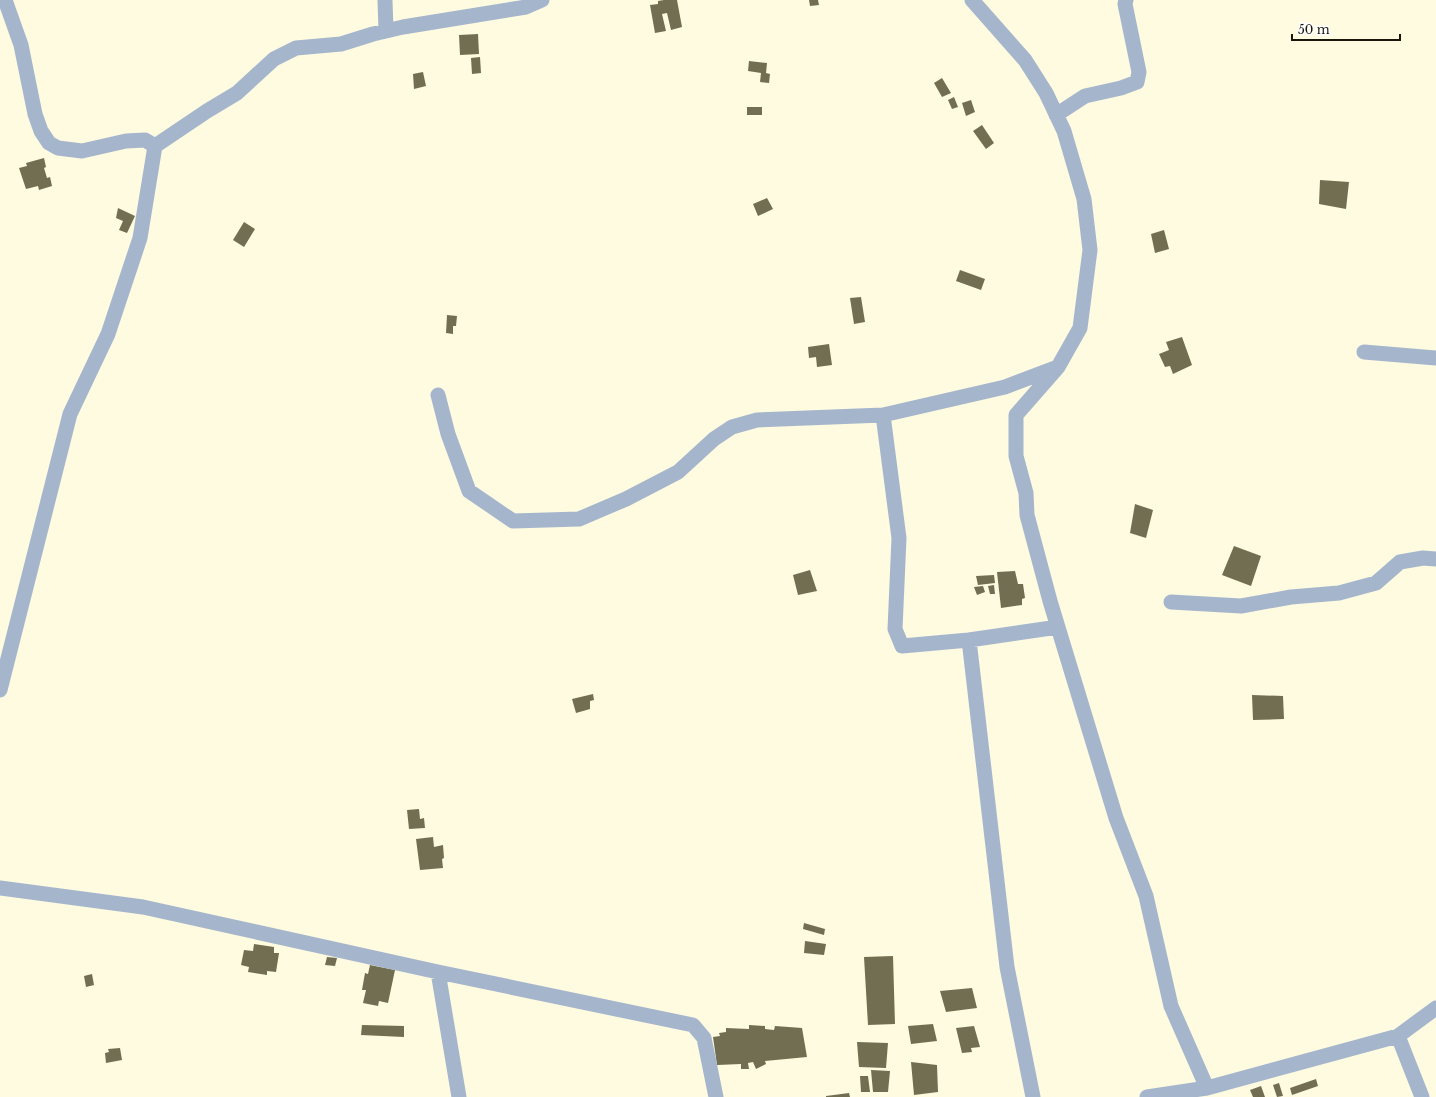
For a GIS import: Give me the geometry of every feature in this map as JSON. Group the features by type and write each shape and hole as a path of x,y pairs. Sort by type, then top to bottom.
{"street":[{"path":"5,0 21,45 35,114 41,131 49,143 58,148 82,151 126,141 145,140 155,146"},
{"path":"385,0 386,31"},
{"path":"0,690 70,414 108,334 140,238 155,146 237,93 274,58 296,48 341,44 386,31 526,7 542,0"},
{"path":"972,0 1025,60 1046,93 1064,131 1084,199 1090,250 1080,328 1058,367 1016,415 1016,456 1026,493 1027,515 1058,627 1116,818 1146,896 1171,1006 1206,1088"},
{"path":"1056,115 1085,96 1121,88 1137,82 1140,72 1125,4 1126,0"},
{"path":"1364,352 1436,358"},
{"path":"438,395 448,434 469,491 513,521 579,519 619,502 678,472 714,439 732,427 757,420 883,415 1005,387 1058,367"},
{"path":"883,415 898,538 895,629 902,646 969,640 1058,627"},
{"path":"1171,602 1242,606 1291,597 1338,593 1376,583 1400,562 1423,558 1436,558"},
{"path":"969,640 1007,967 1033,1097"},
{"path":"0,888 143,907 438,972 693,1025 704,1038 716,1097"},
{"path":"438,972 459,1097"},
{"path":"1147,1097 1206,1088 1398,1036 1436,1008"},
{"path":"1398,1036 1422,1097"}],"building":[{"path":"677,0 682,27 671,30 667,13 662,14 666,31 655,33 650,5 658,4 658,1"},
{"path":"809,0 818,0 819,5 810,6"},
{"path":"478,34 479,54 460,55 459,35"},
{"path":"480,57 481,73 472,74 471,58"},
{"path":"749,61 767,63 766,73 770,74 769,83 760,82 761,73 748,71"},
{"path":"423,72 426,86 414,89 413,74"},
{"path":"942,78 951,93 942,97 934,83"},
{"path":"954,97 958,107 952,109 948,100"},
{"path":"971,100 975,112 966,116 962,103"},
{"path":"747,107 762,107 762,115 747,115"},
{"path":"982,125 994,143 986,149 973,131"},
{"path":"44,158 46,167 44,168 47,178 50,177 52,186 39,190 38,186 26,189 19,168 27,166 26,163"},
{"path":"1320,180 1349,182 1346,209 1319,204"},
{"path":"767,198 773,209 758,216 753,204"},
{"path":"118,208 135,216 127,233 119,230 123,221 116,218"},
{"path":"244,222 255,229 244,247 233,240"},
{"path":"1164,230 1169,249 1155,253 1151,234"},
{"path":"960,270 985,279 981,290 956,281"},
{"path":"861,297 865,322 854,324 850,298"},
{"path":"447,315 457,316 456,326 453,326 453,334 446,333"},
{"path":"1182,337 1192,365 1173,374 1170,366 1165,367 1159,354 1169,350 1166,342"},
{"path":"829,344 832,365 817,367 816,357 809,358 808,347"},
{"path":"1135,504 1153,510 1146,538 1130,533"},
{"path":"1234,546 1261,556 1251,586 1222,575"},
{"path":"810,570 817,591 798,595 793,575"},
{"path":"1015,571 1018,584 1023,584 1025,598 1022,599 1022,605 1001,608 997,572"},
{"path":"994,575 995,583 978,585 976,576"},
{"path":"994,585 995,594 990,594 988,586"},
{"path":"983,586 985,592 977,595 974,587"},
{"path":"593,694 594,700 590,701 590,709 576,713 572,699"},
{"path":"1252,695 1283,696 1284,719 1253,720"},
{"path":"419,809 420,819 424,818 425,828 409,829 407,810"},
{"path":"433,837 434,847 443,845 443,868 420,870 416,839"},
{"path":"804,923 825,929 824,935 803,929"},
{"path":"805,941 826,944 824,955 804,953"},
{"path":"254,944 274,947 274,953 279,953 276,972 267,971 267,975 248,972 249,967 241,965 244,950 253,951"},
{"path":"893,956 895,1024 868,1025 864,957"},
{"path":"327,957 337,958 335,966 325,965"},
{"path":"370,965 395,970 388,1003 379,1001 378,1006 363,1003 366,990 362,990 365,973 368,974"},
{"path":"92,974 94,985 86,987 84,976"},
{"path":"972,988 977,1008 946,1012 940,991"},
{"path":"933,1024 937,1041 911,1044 908,1026"},
{"path":"362,1025 404,1026 404,1037 361,1035"},
{"path":"749,1025 765,1026 765,1029 774,1030 775,1026 802,1028 807,1057 765,1061 766,1064 756,1069 753,1062 748,1063 749,1069 741,1069 741,1064 717,1065 713,1037 720,1036 719,1033 726,1032 726,1028 749,1029"},
{"path":"974,1026 980,1047 971,1048 972,1052 962,1053 956,1028"},
{"path":"857,1042 888,1043 886,1068 859,1067"},
{"path":"120,1048 122,1060 106,1063 105,1053 109,1052 108,1049"},
{"path":"911,1062 937,1065 938,1092 914,1095"},
{"path":"871,1070 890,1071 888,1092 873,1092"},
{"path":"860,1076 868,1076 870,1092 861,1092"},
{"path":"1316,1079 1318,1086 1292,1095 1290,1088"},
{"path":"1279,1083 1283,1096 1277,1097 1273,1085"},
{"path":"1261,1086 1265,1097 1253,1097 1250,1090"},
{"path":"849,1093 850,1097 826,1097 826,1096"}]}
